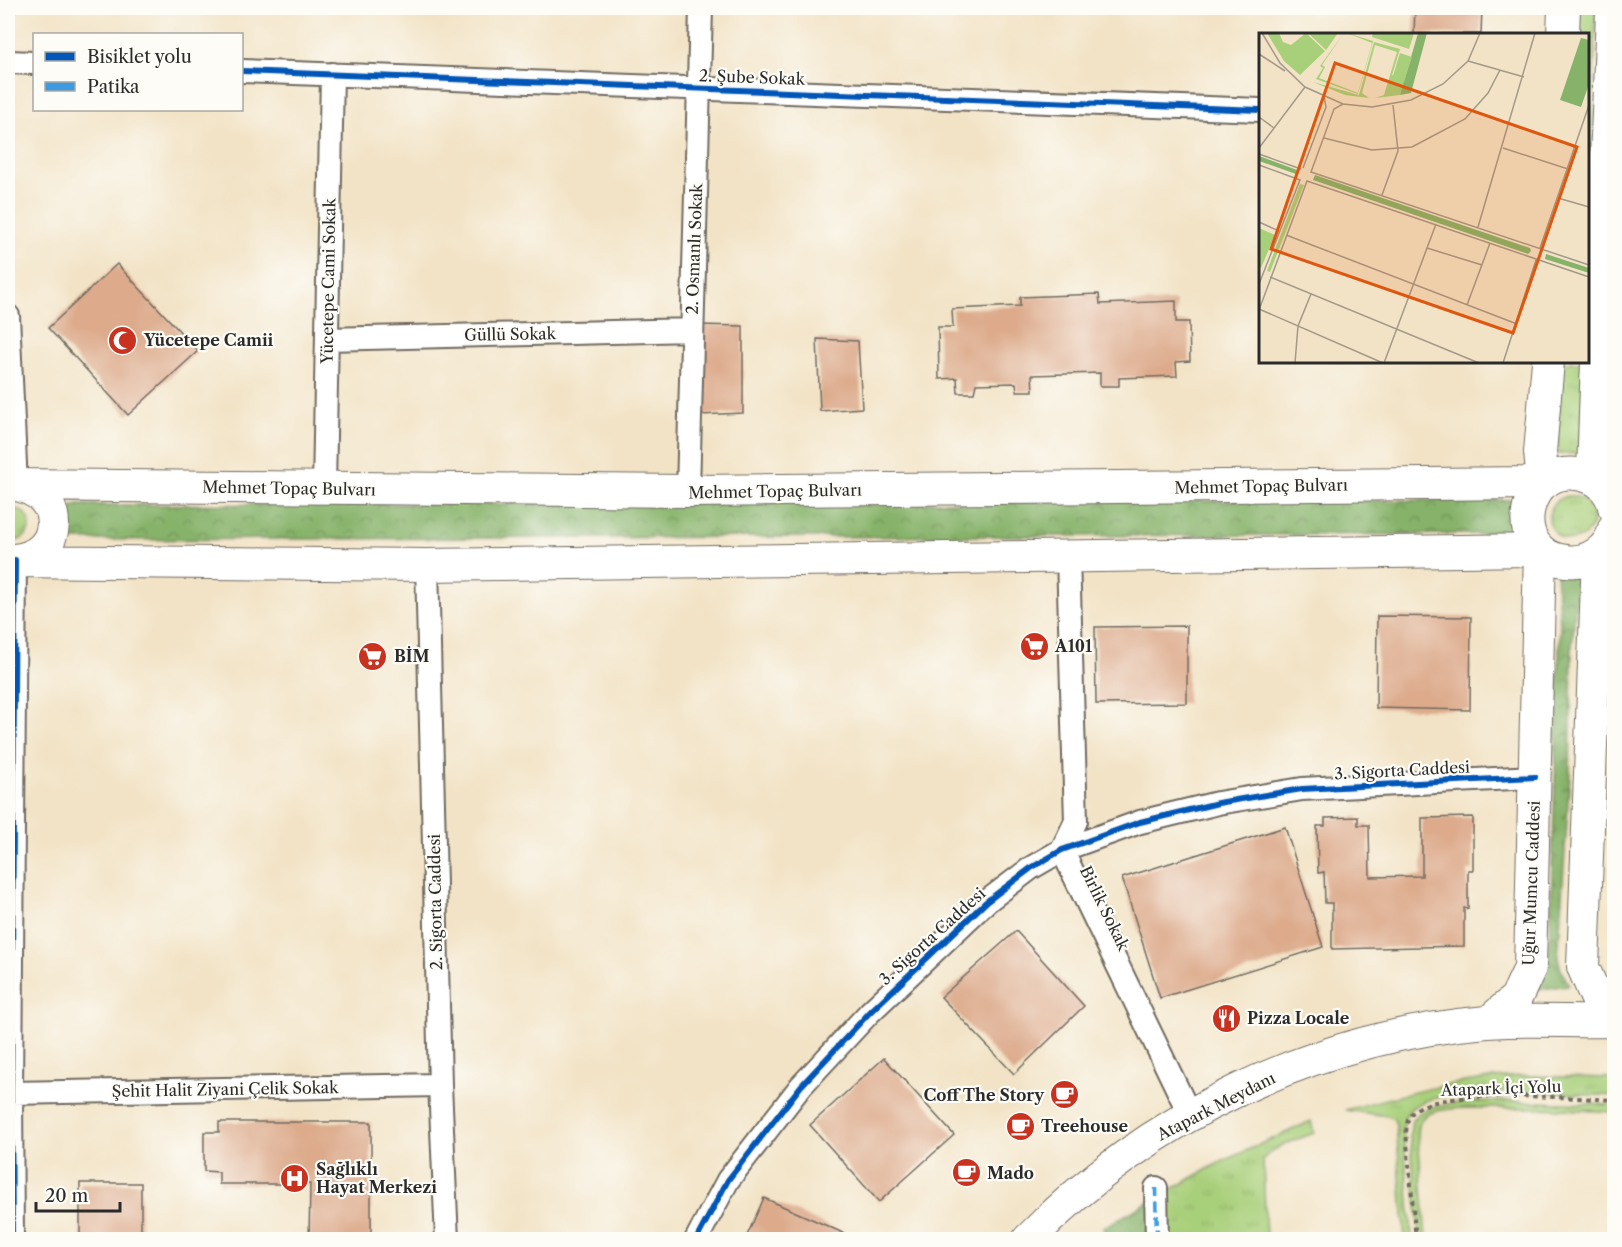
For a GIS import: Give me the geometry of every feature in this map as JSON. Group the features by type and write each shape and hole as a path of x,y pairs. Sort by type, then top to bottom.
{"main road":[{"path":"1563,33 1564,8"},
{"path":"1612,8 1611,128 1598,316 1604,478 1605,488 1614,507"},
{"path":"1548,363 1540,452 1542,483 1534,492 1529,503 1528,528 1540,550 1562,561 1575,562 1587,559 1608,544"},
{"name":"Mehmet Topaç Bulvarı","path":"10,486 688,491 1542,483 1558,475 1576,472 1604,478"},
{"path":"10,486 27,488 38,493 46,501 53,523 51,535 37,554 26,559 10,560"},
{"path":"1608,544 1583,967 1596,998 1614,1020"},
{"path":"10,560 427,565 1540,550"},
{"name":"Uğur Mumcu Caddesi","path":"1489,1022 1516,998 1530,968 1540,550"},
{"name":"Atapark Meydanı","path":"1028,1239 1092,1181 1140,1146 1190,1115 1250,1085 1312,1060 1378,1041 1445,1027 1489,1022 1614,1020"}],"street":[{"name":"2. Osmanlı Sokak","path":"688,491 701,8"},
{"path":"8,62 33,63"},
{"name":"2. Şube Sokak","path":"243,71 1259,110"},
{"name":"Yücetepe Cami Sokak","path":"324,488 332,74"},
{"path":"8,316 10,486"},
{"name":"Güllü Sokak","path":"327,339 692,330"},
{"path":"1062,850 1076,821 1068,557"},
{"path":"10,560 12,1239"},
{"name":"2. Sigorta Caddesi","path":"427,565 440,1085 447,1239"},
{"name":"3. Sigorta Caddesi","path":"696,1239 728,1180 801,1086 870,1012 986,903 1031,868 1062,850 1140,822 1218,803 1302,789 1535,777"},
{"name":"Birlik Sokak","path":"1062,850 1190,1115"},
{"name":"Şehit Halit Ziyani Çelik Sokak","path":"11,1093 440,1085"},
{"path":"1156,1188 1157,1239"}],"green space":[{"path":"1576,8 1596,8 1589,230 1589,33 1575,33"},
{"path":"1561,363 1584,363 1581,453 1558,454"},
{"path":"1571,496 1579,497 1587,502 1592,510 1592,526 1587,534 1579,539 1571,540 1563,539 1555,534 1550,526 1549,518 1550,510 1555,502 1563,497"},
{"path":"1513,500 1511,534 72,540 63,535 63,511 75,505"},
{"path":"8,509 17,509 28,519 28,532 17,540 8,540"},
{"path":"1556,574 1578,574 1572,647 1570,774 1558,958 1569,985 1535,990 1545,968 1550,937 1560,624"},
{"path":"1520,1076 1614,1078 1614,1096 1538,1092 1473,1093 1444,1096 1422,1102 1408,1112 1403,1129 1412,1239 1405,1239 1396,1124 1393,1118 1388,1116 1345,1110 1454,1084"},
{"path":"1505,1101 1614,1105 1614,1112 1471,1108 1447,1109 1426,1115 1420,1121 1418,1132 1426,1239 1420,1239 1410,1135 1412,1120 1430,1108 1442,1105"},
{"path":"1311,1121 1314,1133 1272,1151 1263,1160 1266,1239 1166,1239 1165,1193 1215,1165"},
{"path":"1165,1193 1166,1239 1105,1239 1104,1227"}],"building":[{"path":"1415,8 1482,8 1481,33 1414,33"},
{"name":"Yücetepe Camii","path":"117,264 198,351 128,415 48,328"},
{"path":"1099,294 1100,304 1176,301 1176,322 1189,322 1190,361 1176,362 1177,376 1119,378 1119,386 1100,386 1100,373 1032,375 1033,391 1017,391 1016,383 976,384 974,393 958,393 957,378 939,379 938,327 953,327 952,309 1020,306 1020,297"},
{"path":"697,325 743,326 743,413 699,415"},
{"path":"817,339 858,341 862,408 820,411"},
{"path":"1377,616 1471,617 1470,710 1376,708"},
{"path":"1187,626 1187,703 1096,704 1095,627"},
{"path":"1358,817 1358,825 1369,825 1370,877 1422,876 1422,818 1473,817 1473,870 1468,870 1468,909 1464,908 1464,946 1332,949 1332,903 1325,903 1324,872 1318,873 1317,826 1325,826 1325,818"},
{"path":"1285,827 1323,947 1160,998 1122,878"},
{"path":"1016,931 1084,1006 1014,1074 941,997"},
{"path":"884,1058 954,1135 879,1202 810,1125"},
{"name":"Sağlıklı Hayat Merkezi","path":"219,1122 371,1122 371,1240 309,1240 310,1184 219,1184 219,1172 204,1171 204,1132 219,1132"},
{"path":"80,1183 141,1183 141,1240 80,1240"},
{"path":"764,1198 850,1236 849,1240 745,1240"}],"marked path":[{"path":"1156,1188 1157,1240"}],"cycle path":[{"path":"243,71 1259,110"},
{"path":"12,1240 15,560"},
{"path":"696,1240 728,1180 801,1086 870,1012 986,902 1031,868 1062,850 1140,822 1218,803 1302,789 1535,777"}],"place":[{"name":"Yücetepe Camii","path":"123,340"},
{"name":"A101","path":"1034,646"},
{"name":"BİM","path":"373,656"},
{"name":"Pizza Locale","path":"1226,1018"},
{"name":"Coff The Story","path":"1065,1095"},
{"name":"Treehouse","path":"1020,1126"},
{"name":"Mado","path":"966,1173"},
{"name":"Sağlıklı Hayat Merkezi","path":"295,1178"}]}
